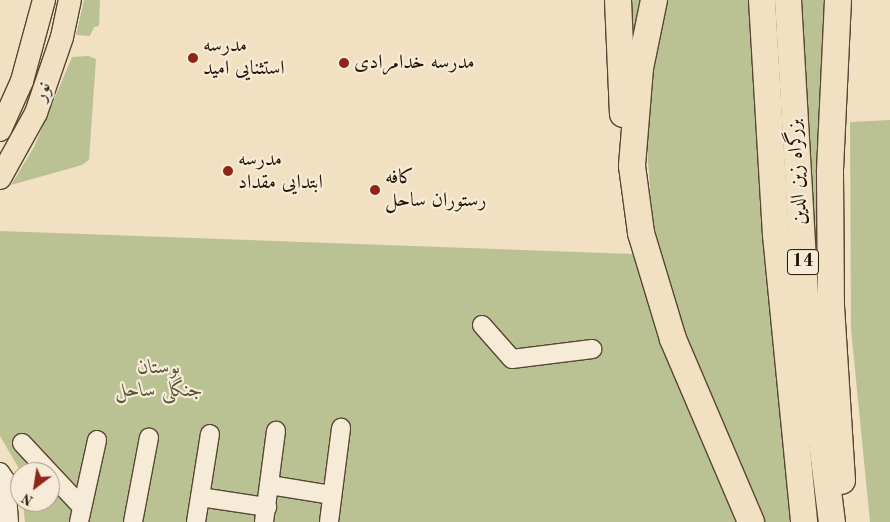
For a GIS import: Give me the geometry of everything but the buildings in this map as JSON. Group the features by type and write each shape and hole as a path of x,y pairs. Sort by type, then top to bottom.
{"highway":[{"path":"618,0 622,110 641,233 673,339 751,522"},
{"path":"632,166 640,68 654,0"},
{"name":"بزرگراه زین الدین","path":"762,0 776,236 804,522"},
{"name":"بزرگراه زین الدین","path":"788,0 806,314 832,522"},
{"path":"838,0 830,172 831,306 843,500 842,522"}],"main road":[{"name":"نور","path":"0,130 22,81 44,0"},
{"name":"نور","path":"0,178 39,104 62,37 70,0"}],"street":[{"path":"482,325 512,359 592,349"},
{"path":"329,522 341,428"},
{"path":"200,496 265,514 276,431"},
{"path":"196,522 210,434"},
{"path":"133,522 149,437"},
{"path":"81,515 97,440"},
{"path":"22,444 39,462"},
{"path":"0,472 6,481 9,522"},
{"path":"270,485 332,495"},
{"path":"60,487 81,515"}],"green space":[{"path":"84,0 100,0 99,26 94,27 90,36 76,35"},
{"path":"623,0 645,0 633,58"},
{"path":"662,0 754,0 796,522 761,522 695,365 662,265 652,214 646,135 650,65"},
{"path":"796,0 826,0 823,380"},
{"path":"88,56 96,59 89,160 82,165 11,185 34,147 72,57"},
{"path":"890,120 890,522 870,522 851,329 850,122"},
{"name":"بوستان جنگلی ساحل","path":"0,231 633,254 657,325 741,522 25,522 24,512 60,512 60,462 15,462 0,436"}],"place":[{"name":"مدرسه استثنایی امید","path":"193,58"},
{"name":"مدرسه خدامرادی","path":"344,63"},
{"name":"مدرسه ابتدایی مقداد","path":"228,171"},
{"name":"کافه رستوران ساحل","path":"375,190"}]}
